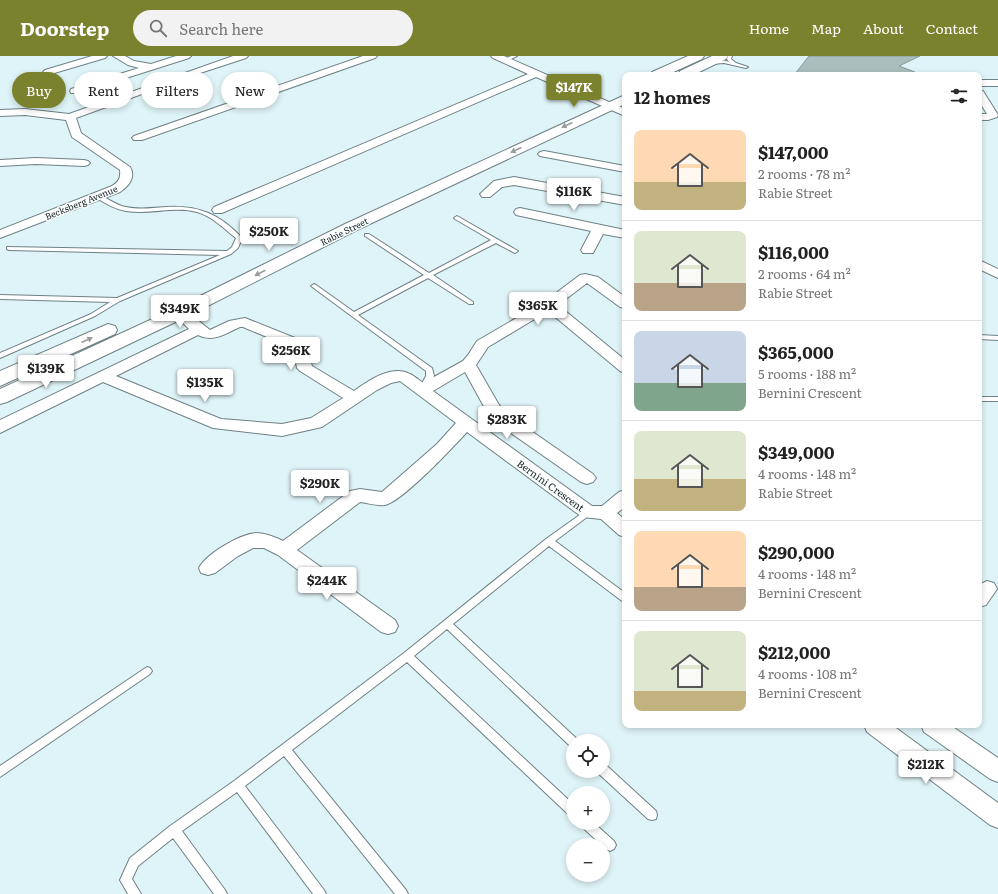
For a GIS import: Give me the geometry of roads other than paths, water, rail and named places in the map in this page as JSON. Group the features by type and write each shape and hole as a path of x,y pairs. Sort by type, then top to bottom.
{"main road":[{"path":"666,72 701,60 722,56"},
{"path":"687,72 701,60"},
{"name":"Rabie Street","path":"0,379 171,301 593,99 622,88"},
{"name":"Rabie Street","path":"0,397 180,313 351,227 622,100"}],"street":[{"path":"48,72 102,56"},
{"path":"118,56 131,63 152,67"},
{"path":"133,73 186,56"},
{"path":"0,113 25,112 70,117 242,56"},
{"path":"138,138 372,56"},
{"path":"505,57 535,74 622,112"},
{"path":"218,210 535,74"},
{"path":"982,83 998,83"},
{"path":"982,95 998,98"},
{"path":"982,97 993,115 982,117"},
{"name":"Becksberg Avenue","path":"0,234 116,189 124,184 128,178 126,169 76,135 74,125 70,117"},
{"path":"544,154 622,168"},
{"path":"0,164 36,161 84,163"},
{"path":"486,194 498,184 514,181 622,200"},
{"path":"520,212 598,230 622,234"},
{"path":"588,250 598,230"},
{"path":"982,266 998,274"},
{"path":"423,390 468,364 474,358 482,344 549,305 585,278 589,278 622,302"},
{"path":"549,305 622,366"},
{"path":"103,376 219,424 282,430 316,423 354,398 305,368 300,345 245,322 236,322 214,334 206,334 180,313"},
{"path":"0,426 200,329"},
{"path":"468,364 492,408 500,418 587,478"},
{"name":"Bernini Crescent","path":"354,398 390,377 399,375 404,377 466,423 622,528"},
{"path":"284,550 356,496 360,495 383,499 388,497 443,448 466,423"},
{"path":"596,512 622,498"},
{"path":"208,568 247,541 257,540 274,544 388,626"},
{"path":"879,728 998,817"},
{"path":"936,728 998,771"}],"lane":[{"path":"730,56 729,59 734,64"},
{"path":"701,60 746,67"},
{"path":"0,356 93,315 118,300 229,253 235,248 239,238 215,219 201,212 191,210 117,207 97,196"},
{"path":"457,218 515,251"},
{"path":"367,235 471,303"},
{"path":"353,315 496,240"},
{"path":"9,248 229,253"},
{"path":"314,286 430,370 430,376 423,390"},
{"path":"0,297 118,300"},
{"path":"982,337 998,338"},
{"path":"982,399 998,400"},
{"path":"135,894 126,880 134,862 174,830 238,785 407,656 549,541 596,512"},
{"path":"549,541 622,596"},
{"path":"447,624 566,735"},
{"path":"407,656 566,804"},
{"path":"0,772 147,672"},
{"path":"284,749 402,894"},
{"path":"610,776 652,815"},
{"path":"238,785 320,894"},
{"path":"174,830 221,894"},
{"path":"594,830 602,838"}]}
